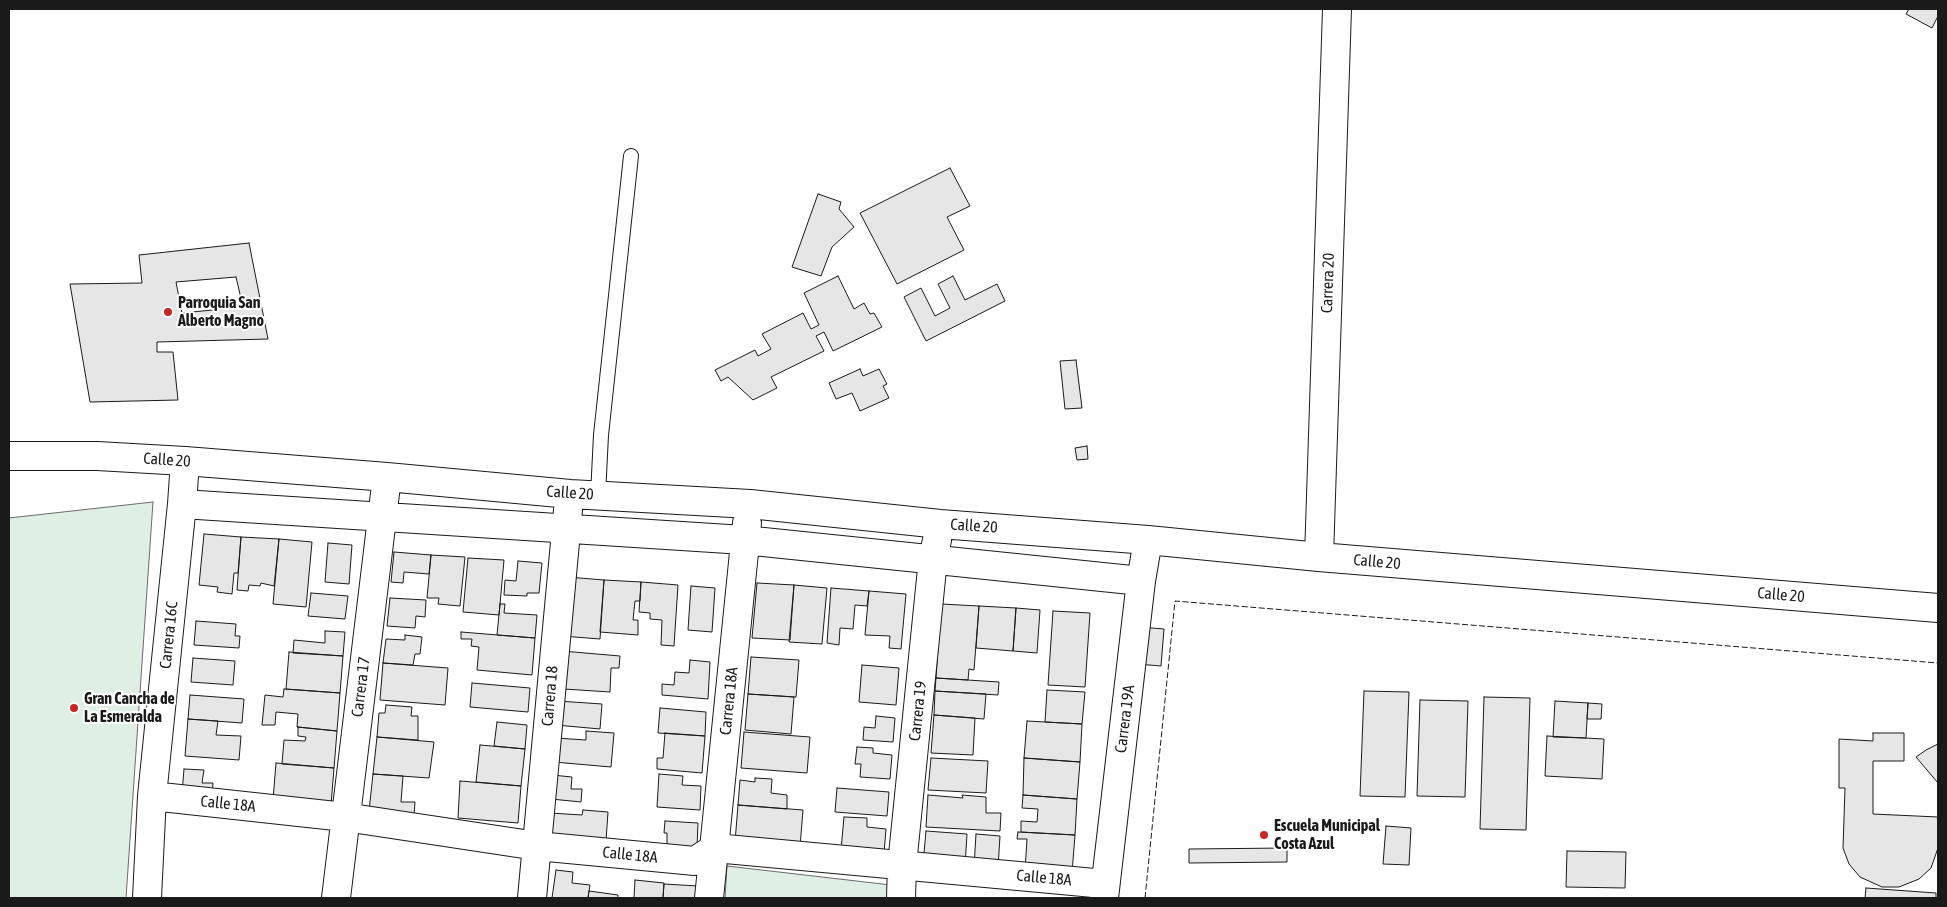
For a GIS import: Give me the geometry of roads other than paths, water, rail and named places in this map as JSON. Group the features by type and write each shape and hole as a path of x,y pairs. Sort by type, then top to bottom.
{"street":[{"name":"Carrera 20","path":"1319,558 1336,9"},
{"name":"Calle 20","path":"9,456 97,456 185,461 387,476 570,494 750,504 940,524 1148,540 1319,558 1938,608"},
{"name":"Carrera 16C","path":"147,898 152,796 185,461"},
{"name":"Carrera 17","path":"336,898 387,476"},
{"name":"Carrera 18","path":"532,898 565,528 570,494"},
{"path":"182,504 744,540 1141,581"},
{"name":"Carrera 18A","path":"709,898 744,540 750,504"},
{"name":"Carrera 19","path":"901,898 902,865 933,559 940,524"},
{"name":"Carrera 19A","path":"1105,891 1141,581 1148,540"},
{"name":"Calle 18A","path":"152,796 345,817 537,846 695,861 715,848 902,865 1105,891"}],"lane":[{"path":"598,495 601,435 632,156"}],"place":[{"name":"Parroquia San Alberto Magno","path":"168,312"},
{"name":"Gran Cancha de La Esmeralda","path":"74,708"},
{"name":"Escuela Municipal Costa Azul","path":"1264,835"}]}
